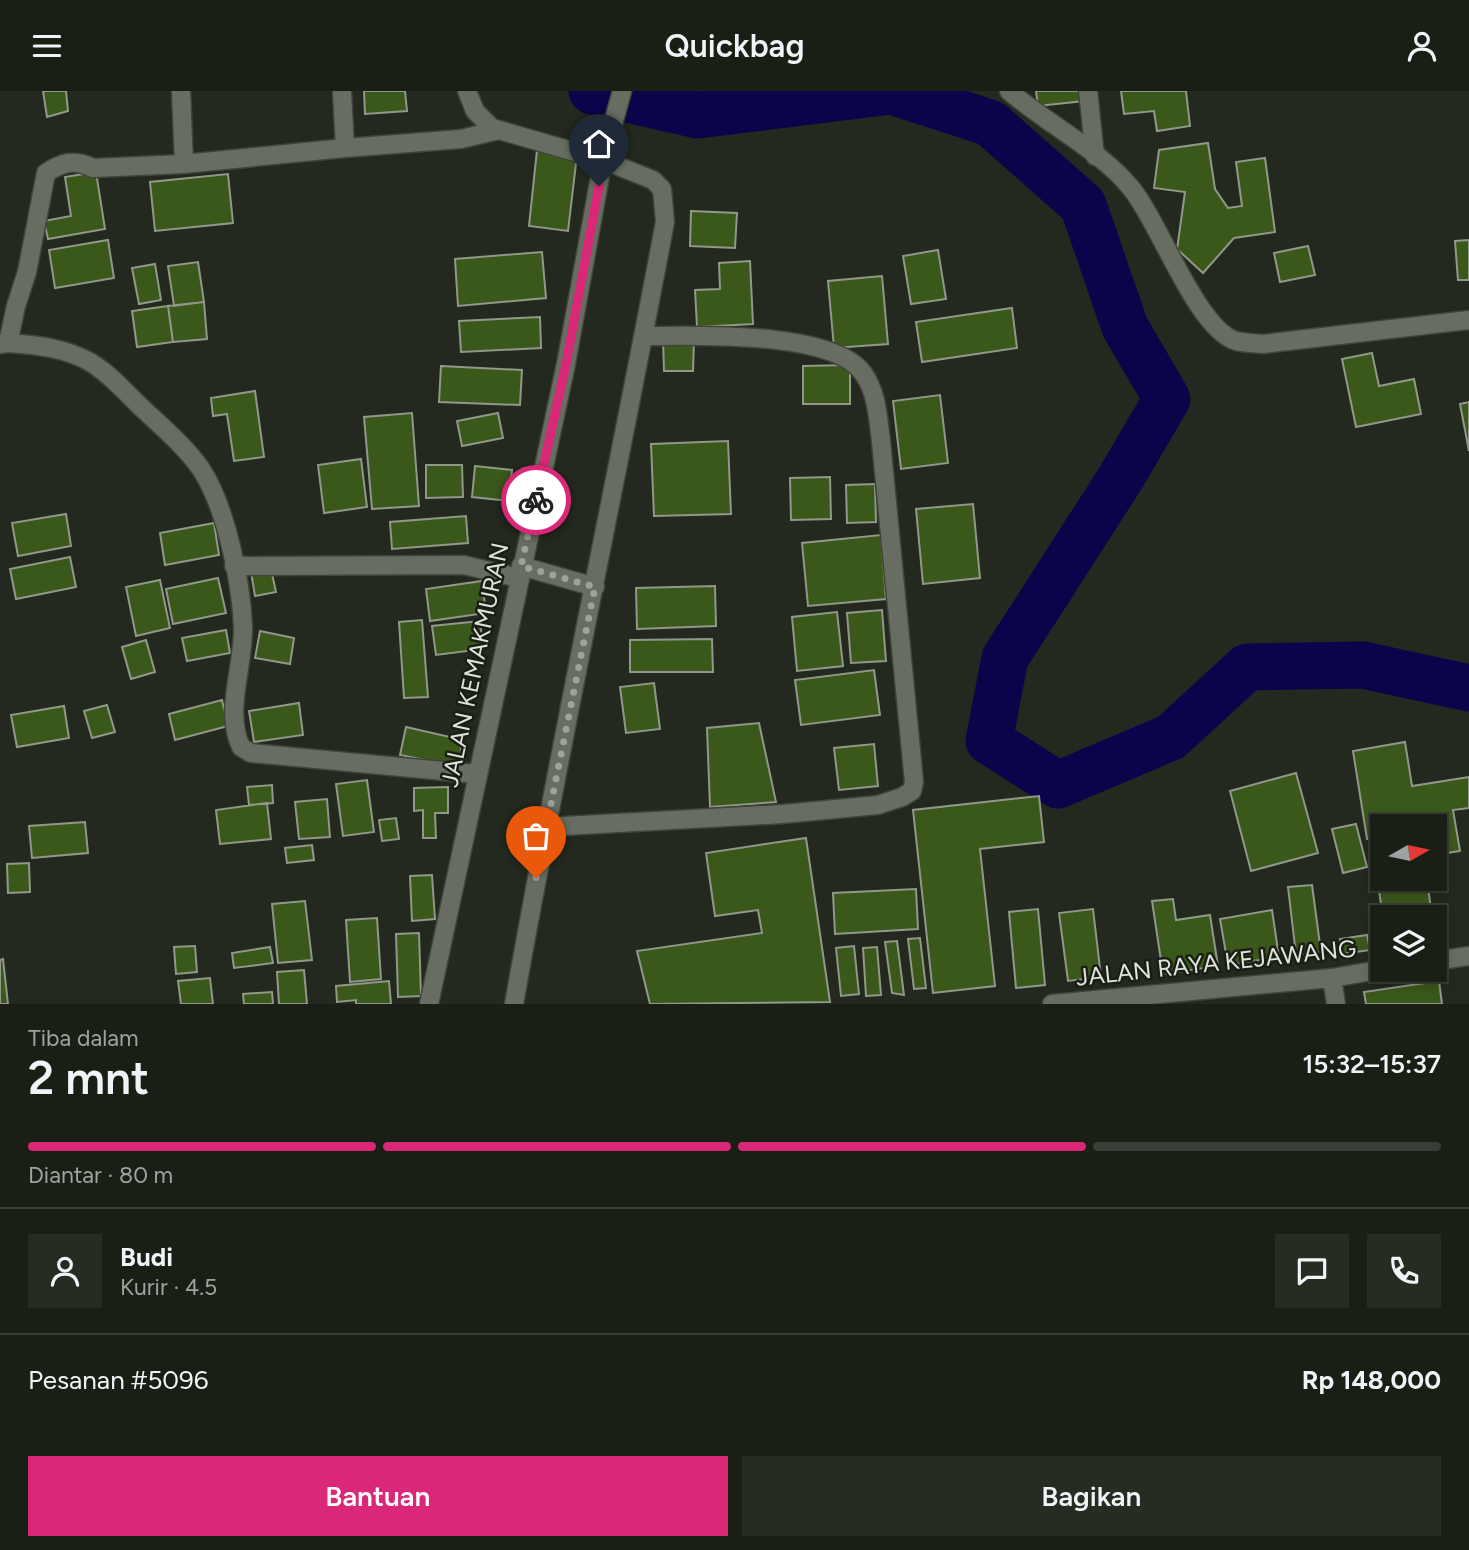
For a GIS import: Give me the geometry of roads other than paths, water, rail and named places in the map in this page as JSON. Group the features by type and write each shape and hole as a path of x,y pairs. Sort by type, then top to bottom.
{"street":[{"path":"181,91 184,164"},
{"path":"342,91 345,148"},
{"path":"467,91 475,111 492,128 603,160 653,180 662,189 666,222 644,337 589,584 514,1004"},
{"name":"JALAN KEMAKMURAN","path":"429,1004 476,774 566,364 603,160 622,91"},
{"path":"1009,91 1096,156 1130,187 1155,224 1202,311 1217,329 1236,341 1263,344 1469,320"},
{"path":"1088,91 1096,156"},
{"path":"476,774 251,753 241,747 234,725 243,628 234,566 228,534 216,496 200,468 171,435 93,363 53,348 4,344 27,272 46,173 55,167 80,162 93,168 184,164 461,139 499,130"},
{"path":"545,827 878,805 912,791 914,782 881,441 874,397 864,374 849,359 819,349 775,340 724,335 644,337"},
{"path":"234,566 464,565 522,571 589,584"},
{"path":"1447,959 1469,956"},
{"name":"JALAN RAYA KEJAWANG","path":"1052,1004 1332,978 1370,971"},
{"path":"1332,978 1336,1004"}],"waterway":[{"path":"592,91 698,115 891,91 990,123 1083,205 1125,327 1167,399 1120,479 1005,658 989,741 1058,785 1171,737 1247,667 1363,665 1469,688"}]}
